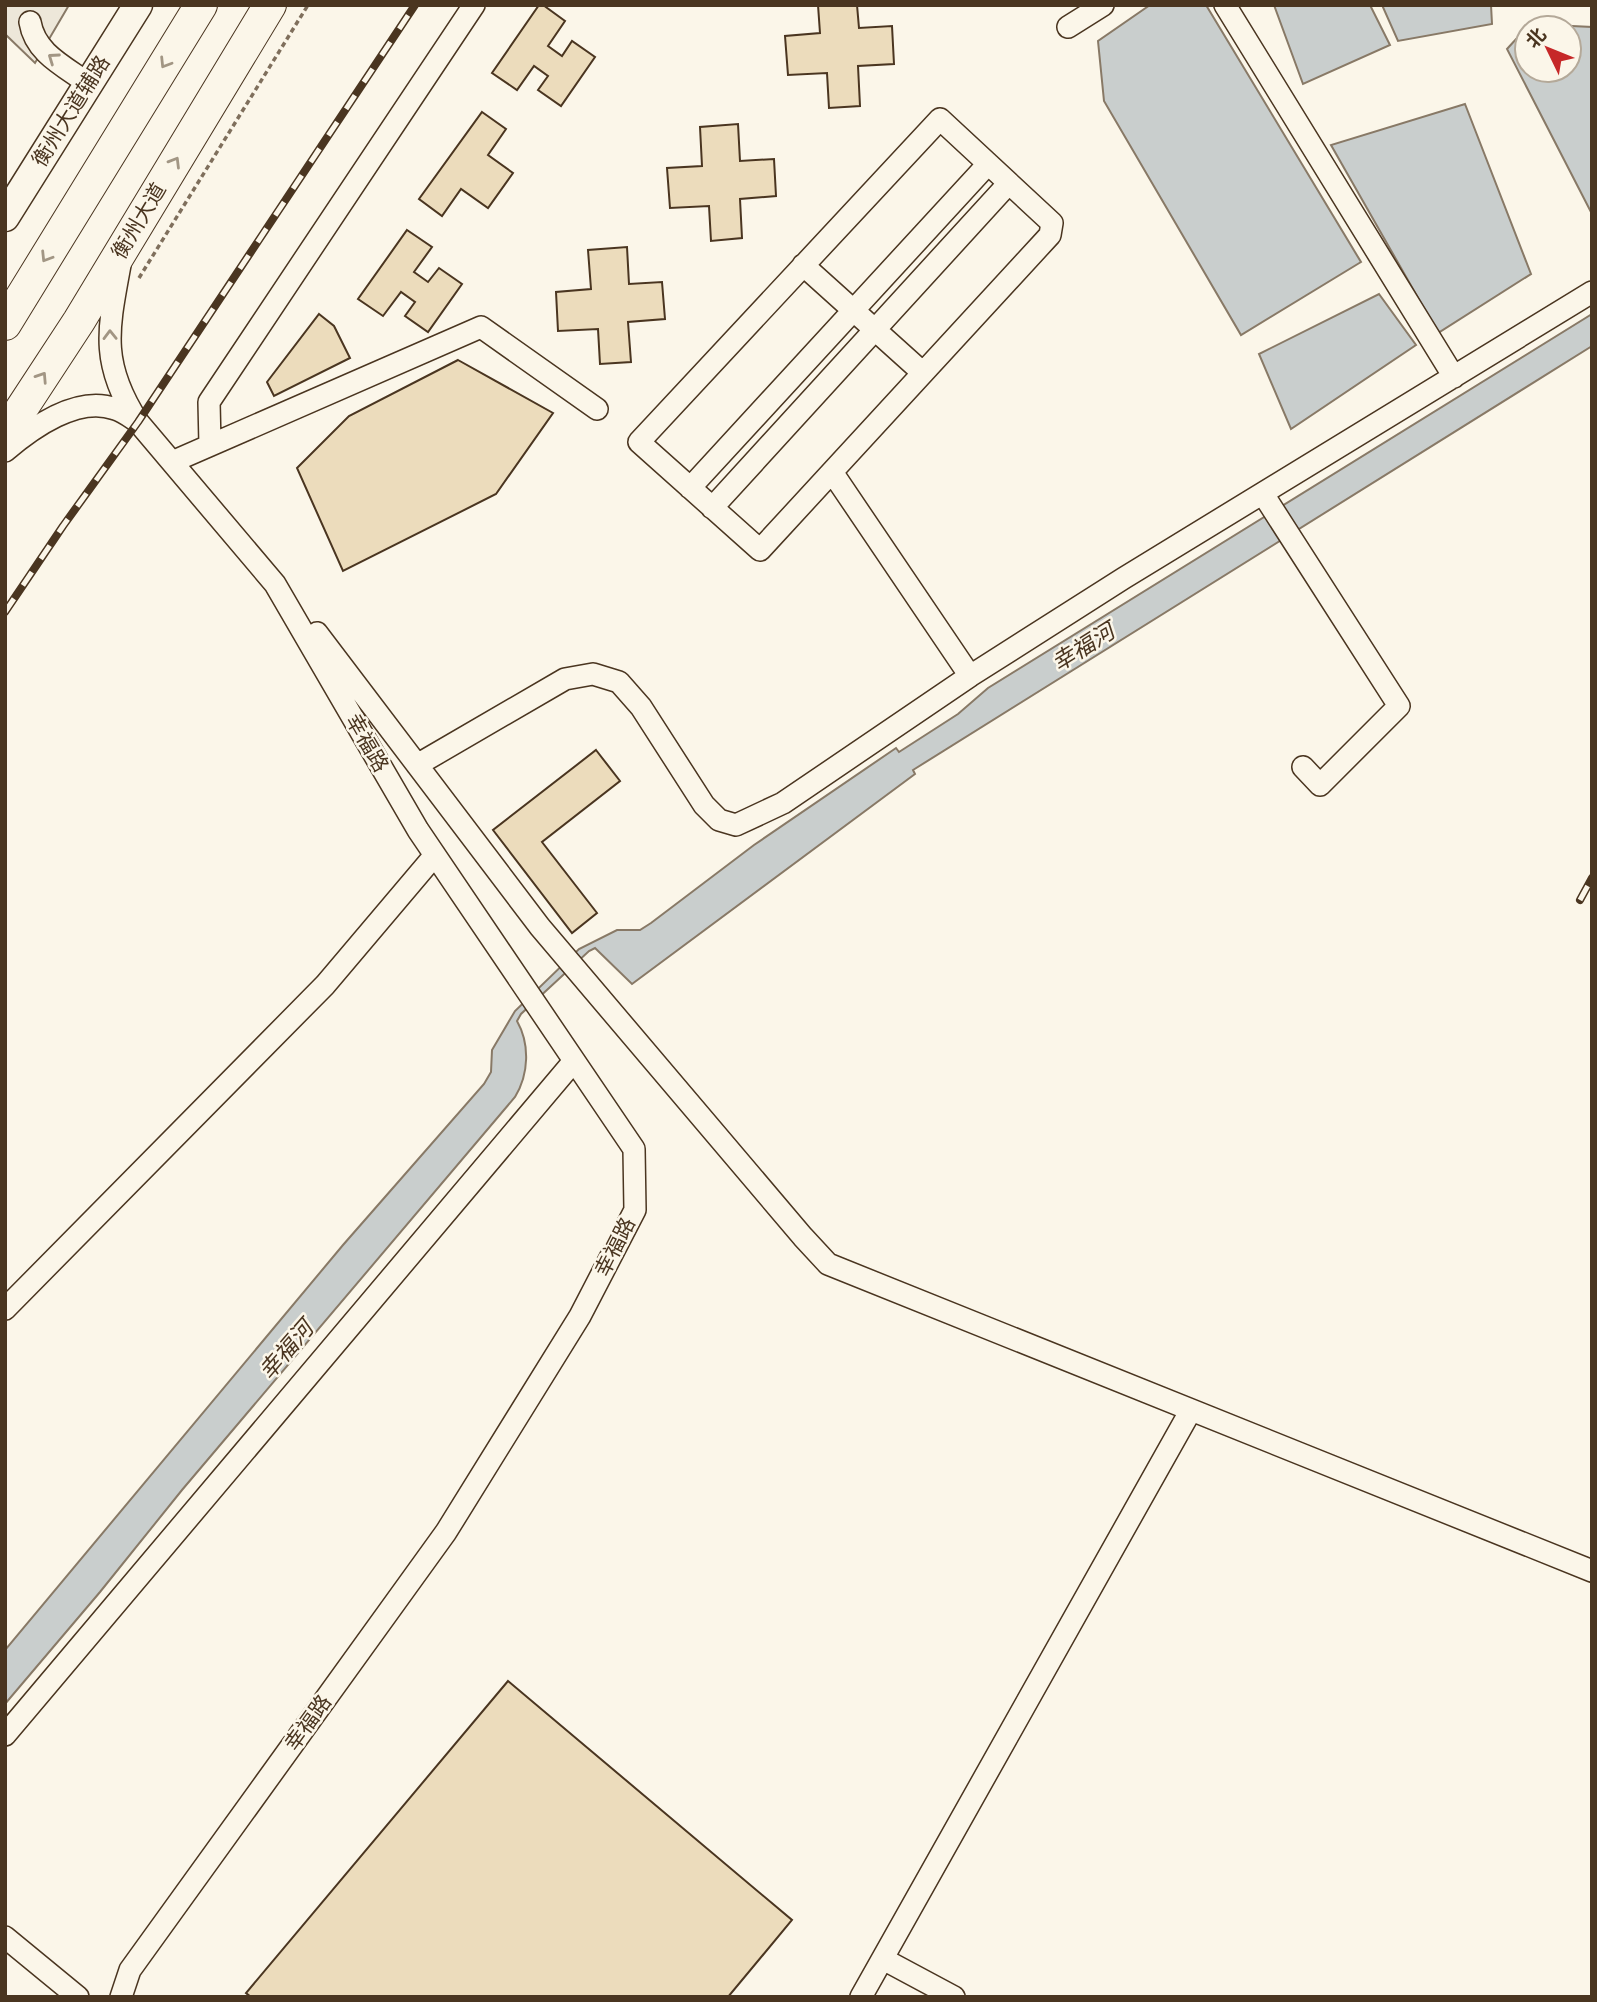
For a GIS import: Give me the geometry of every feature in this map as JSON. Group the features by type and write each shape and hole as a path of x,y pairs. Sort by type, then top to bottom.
{"highway":[{"path":"5,324 201,5"},
{"name":"衡州大道","path":"5,434 122,249 270,5"}],"main road":[{"name":"衡州大道辅路","path":"5,217 138,5"}],"street":[{"path":"210,445 209,402 474,5"},
{"path":"1068,27 1103,5"},
{"path":"1225,5 1454,377"},
{"path":"30,22 33,36 43,51 89,84"},
{"path":"940,119 1009,183 1052,223 1050,235 760,550 639,442 940,119"},
{"path":"690,488 988,164"},
{"path":"712,508 1009,183"},
{"path":"122,249 109,328 110,345 118,385 138,422"},
{"path":"803,265 923,373"},
{"path":"417,765 565,679 593,674 619,682 641,707 704,805 719,820 736,825 783,803 970,676 1124,578 1592,292"},
{"path":"172,462 481,327 597,408"},
{"path":"5,451 41,424 76,409 96,406 115,408 138,422"},
{"name":"幸福路","path":"121,1997 130,1970 446,1532 580,1316 635,1210 634,1149 418,830 275,584 138,422"},
{"path":"832,472 970,676"},
{"path":"1263,494 1399,706 1320,785 1303,767"},
{"path":"275,584 315,632 540,927 828,1264 1592,1571"},
{"path":"5,1309 325,985 435,855"},
{"path":"5,1735 574,1061"},
{"path":"861,1997 1191,1410"},
{"path":"5,1937 78,1997"},
{"path":"883,1959 954,1997"}],"path":[{"path":"137,281 308,5"}],"shaded area":[{"path":"5,5 69,5 35,63 5,34"}],"water":[{"path":"1150,5 1206,5 1361,262 1241,335 1104,101 1098,41"},
{"path":"1274,5 1370,5 1390,45 1303,84"},
{"path":"1382,5 1491,5 1492,24 1398,41"},
{"path":"1583,27 1592,27 1592,214 1525,84 1583,84"},
{"path":"1513,42 1513,61 1507,49"},
{"path":"1465,104 1531,274 1438,333 1331,145"},
{"path":"1379,294 1416,345 1291,429 1259,354"},
{"name":"幸福河","path":"1592,314 1592,346 913,770 915,774 632,984 595,948 589,951 521,1014 517,1021 524,1039 526,1059 523,1079 515,1097 182,1490 5,1704 5,1650 343,1245 484,1084 491,1072 492,1050 515,1011 579,949 617,930 640,930 754,845 896,748 899,752 958,714 988,688"}],"building":[{"path":"539,5 565,21 548,46 562,56 572,41 595,57 561,106 538,90 548,76 534,66 517,90 492,73"},
{"path":"818,5 857,5 859,28 892,26 894,64 858,66 860,106 829,108 827,73 788,75 785,36 820,33"},
{"path":"482,112 506,129 488,155 513,173 488,208 461,189 442,216 419,199"},
{"path":"738,124 740,161 774,159 776,196 740,199 742,238 711,241 709,206 670,208 667,168 702,166 700,127"},
{"path":"407,230 432,247 414,272 428,282 439,268 462,284 428,332 405,316 415,302 401,292 383,316 358,299"},
{"path":"627,247 629,284 662,282 665,319 628,322 631,362 600,364 598,329 558,331 556,292 591,289 588,250"},
{"path":"319,314 334,326 350,358 274,396 267,382"},
{"path":"458,360 553,413 496,494 343,571 297,468 349,416"},
{"path":"596,750 620,781 542,842 597,913 572,933 493,830"},
{"path":"508,1681 792,1920 728,1997 251,1997 246,1993"}],"railway":[{"path":"5,612 138,422 415,5"},
{"path":"1580,900 1592,878"}]}
